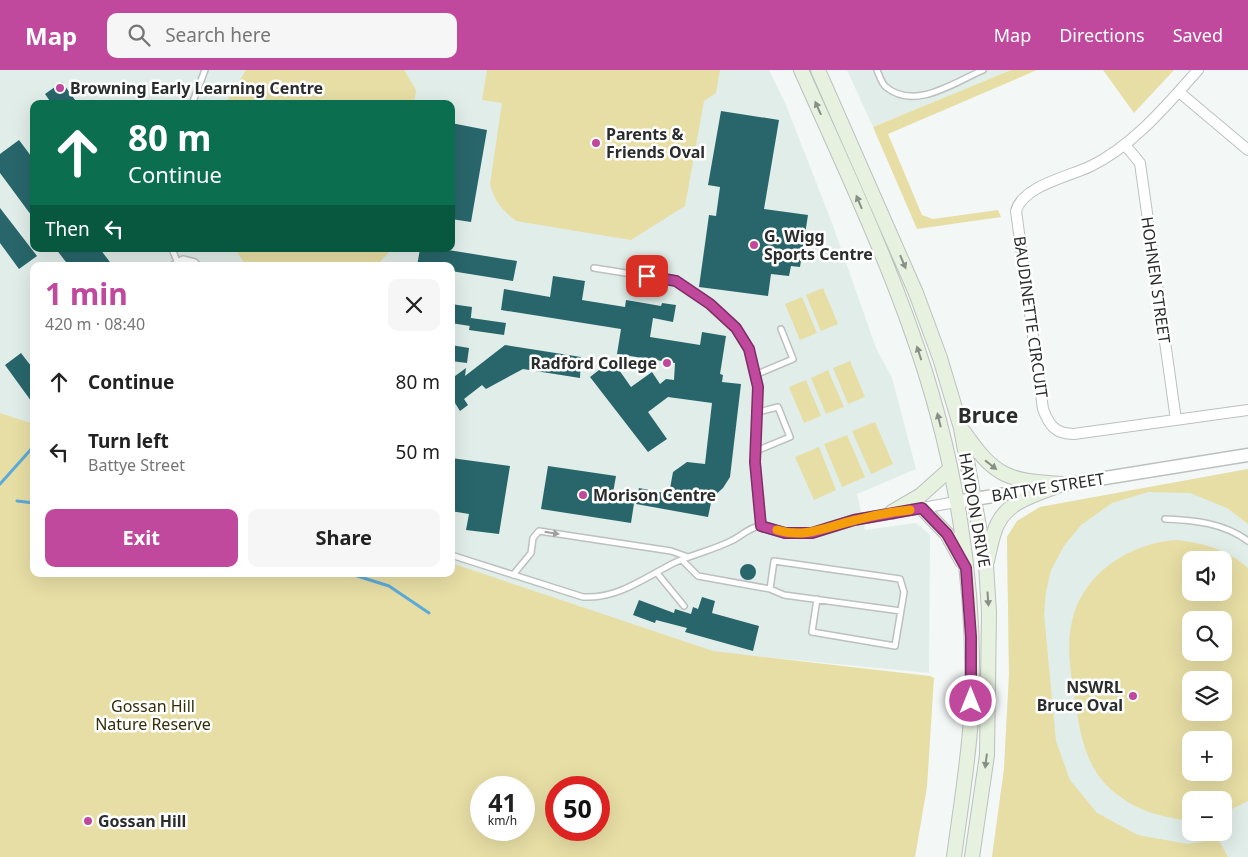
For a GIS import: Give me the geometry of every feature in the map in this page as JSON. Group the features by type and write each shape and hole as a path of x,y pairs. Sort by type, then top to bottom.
{"main road":[{"name":"HAYDON DRIVE","path":"801,70 875,239 910,327 934,400 950,469 966,568 971,637 971,718 954,857"},
{"name":"HAYDON DRIVE","path":"818,70 916,293 940,358 961,428 986,565 989,612 987,755 972,857"},
{"path":"961,428 988,465 1008,477 1029,482 1062,484"},
{"path":"892,512 921,495 950,469"},
{"path":"986,565 998,523 1007,512 1018,501 1062,484"},
{"path":"922,508 947,534 966,568"}],"street":[{"name":"BAUDINETTE CIRCUIT","path":"1198,70 1179,92 1125,145 1091,166 1027,194 1018,205 1018,220 1043,408 1048,424 1063,434 1248,410"},
{"path":"1179,92 1248,150"},
{"name":"HOHNEN STREET","path":"1125,145 1140,163 1176,420"},
{"name":"BATTYE STREET","path":"761,526 785,533 812,533 854,520 892,512 1248,454"}],"lane":[{"path":"877,70 884,86 901,95 921,97 983,70"},
{"path":"193,100 204,71"},
{"path":"173,252 177,261 189,260 193,262"},
{"path":"455,555 583,598 596,598 615,593 688,557 731,541 752,528 761,526 756,451 758,387 749,349 736,328 710,304 676,281 594,268"},
{"path":"755,374 793,359 781,329"},
{"path":"756,451 790,437 778,407 758,412"},
{"path":"1165,519 1188,520 1217,525 1248,541"},
{"path":"513,575 531,553 533,538 539,531 671,552 688,557"},
{"path":"682,560 698,576 770,588 784,595 901,611"},
{"path":"770,588 774,561 900,579 904,592 895,646 812,632 817,599"},
{"path":"656,573 684,606"}],"shaded area":[{"name":"Radford College","path":"0,70 769,70 786,105 832,223 876,348 892,378 916,469 857,494 865,530 916,523 930,535 929,673 713,652 455,565 455,262 30,262 30,424 0,414"},
{"path":"847,70 1011,70 873,127"},
{"path":"1248,469 1248,857 992,857 1004,769 1009,675 1007,537 1017,521 1040,507"}],"green space":[{"path":"246,70 404,70 416,90 415,100 227,100"},
{"name":"Parents & Friends Oval","path":"487,70 720,70 716,93 704,101 685,206 631,240 516,221 499,205 490,184 502,103 482,100"},
{"path":"1011,70 1037,70 888,134 922,215 933,219 998,210 1001,217 917,229 873,127"},
{"path":"1103,70 1174,70 1134,113"},
{"path":"237,252 389,252 380,262 243,262"},
{"path":"823,288 838,324 821,331 806,295"},
{"path":"802,297 817,333 800,340 785,304"},
{"path":"850,361 865,397 848,404 833,368"},
{"path":"828,370 844,407 826,414 811,378"},
{"path":"806,380 821,416 804,423 789,387"},
{"name":"Gossan Hill Nature Reserve","path":"0,413 30,423 30,577 455,577 455,564 713,651 930,676 934,678 927,787 915,857 0,857"},
{"path":"875,422 893,464 871,474 852,431"},
{"path":"847,435 865,477 842,487 824,444"},
{"path":"819,447 836,490 814,500 795,457"},
{"path":"1248,469 1248,524 1227,508 1190,493 1148,492 1112,503 1081,525 1064,546 1051,570 1044,614 1056,741 1070,780 1097,813 1138,835 1187,844 1219,841 1228,857 992,857 1004,769 1009,675 1007,537 1017,521 1040,507"},
{"name":"NSWRL Bruce Oval","path":"1176,540 1205,545 1221,551 1182,551 1182,601 1232,601 1232,556 1248,568 1248,801 1232,809 1232,791 1182,791 1182,820 1151,813 1123,799 1104,783 1086,751 1077,713 1071,670 1069,641 1072,621 1086,589 1098,575 1126,554 1142,547"}],"building":[{"name":"Browning Early Learning Centre","path":"62,82 75,100 49,100 45,94"},
{"path":"721,111 779,120 764,209 808,215 800,267 791,266 789,276 771,274 768,296 699,287 709,215 716,216 720,187 708,185"},
{"path":"455,124 487,130 471,222 455,220"},
{"path":"19,140 30,155 30,214 0,173 0,154"},
{"path":"0,208 30,247 30,252 34,252 37,256 19,269 0,243"},
{"path":"455,251 517,261 513,281 455,272 455,262 418,262 419,252"},
{"path":"58,252 102,252 110,262 66,262"},
{"path":"553,276 585,281 582,300 625,307 626,300 661,306 662,303 676,305 673,322 653,318 650,337 700,345 702,332 726,336 720,374 723,375 722,382 741,384 730,477 723,488 712,498 708,517 636,504 639,488 669,494 673,472 687,462 705,464 712,403 668,397 648,412 667,439 648,452 590,377 612,360 631,387 652,372 660,384 666,379 674,380 675,363 617,354 621,329 501,310 504,289 550,297"},
{"path":"455,305 472,307 470,326 455,324"},
{"path":"471,318 506,323 504,335 469,330"},
{"path":"505,345 581,357 580,378 523,369 486,389 482,385 464,399 468,405 460,411 455,403 455,376 466,368 465,376"},
{"path":"455,346 469,348 467,363 455,362"},
{"path":"21,353 30,365 30,399 5,365"},
{"path":"455,459 510,466 499,534 466,530 469,514 455,512"},
{"name":"Morison Centre","path":"548,466 616,476 613,493 635,497 631,523 541,509"},
{"path":"748,564 754,566 756,572 754,578 748,580 742,578 740,572 742,566"},
{"path":"702,597 715,601 712,613 759,626 753,651 685,632 687,628 656,620 655,623 633,615 639,600 674,613 675,609 691,614 693,607 698,609"}],"waterway":[{"path":"0,484 30,450"},
{"path":"17,501 30,503"},
{"path":"360,577 389,586 429,613"}],"slow traffic":[{"path":"777,530 785,533 812,533 854,520 910,510"}],"place":[{"name":"Browning Early Learning Centre","path":"60,88"},
{"name":"Parents & Friends Oval","path":"596,143"},
{"name":"G. Wigg Sports Centre","path":"754,245"},
{"name":"Radford College","path":"667,363"},
{"name":"Morison Centre","path":"583,495"},
{"name":"NSWRL Bruce Oval","path":"1133,696"},
{"name":"Gossan Hill","path":"88,821"}],"district":[{"name":"Bruce","path":"988,416"}],"route":[{"path":"647,276 676,281 710,304 736,328 749,349 758,387 755,462 761,526 785,533 812,533 854,520 922,508 947,534 966,568 971,637 971,701"}]}
